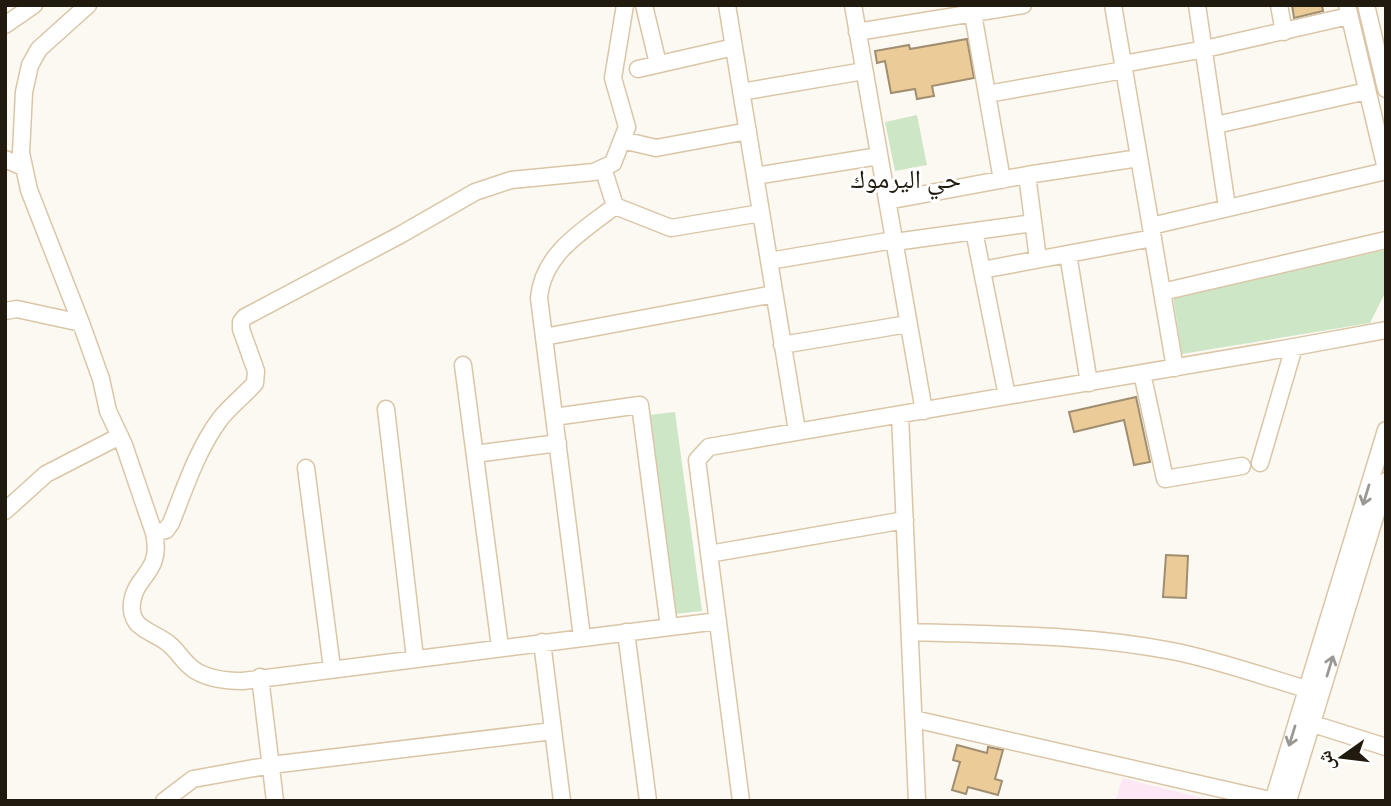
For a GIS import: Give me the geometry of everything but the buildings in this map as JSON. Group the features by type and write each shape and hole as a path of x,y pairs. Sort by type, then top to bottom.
{"street":[{"path":"5,25 34,5"},
{"path":"88,5 39,49 30,65 25,83 21,123 23,167 29,190 81,323 108,411 120,436 154,533 154,560 132,599 135,620 142,627 168,643 187,664 204,674 233,681 718,621"},
{"path":"154,533 166,530 171,523 192,469 214,428 230,407 255,383 256,372 241,329 241,322 245,317 488,187 511,180 589,173 615,160 627,123 613,78 625,5"},
{"path":"645,5 658,64"},
{"path":"727,5 797,431"},
{"path":"853,5 924,411"},
{"path":"858,32 1023,5"},
{"path":"1113,5 1175,368"},
{"path":"1197,5 1227,207"},
{"path":"1279,5 1284,32"},
{"path":"1366,5 1386,89"},
{"path":"982,270 1068,254 1152,232 1227,207 1386,170 1348,11 1284,32 987,94"},
{"path":"973,14 1002,180"},
{"path":"638,69 734,47"},
{"path":"741,92 864,71"},
{"path":"1216,125 1367,91"},
{"path":"622,140 656,148 748,131"},
{"path":"755,176 879,156"},
{"path":"887,201 1139,158"},
{"path":"5,159 23,167"},
{"path":"603,168 615,206"},
{"path":"1027,175 1038,259"},
{"path":"615,206 671,228 761,213"},
{"path":"582,637 539,298 546,270 557,253 615,206"},
{"path":"769,261 894,240 1033,223"},
{"path":"974,232 1007,397"},
{"path":"1162,292 1386,240"},
{"path":"1068,254 1089,383"},
{"path":"544,337 774,294"},
{"path":"5,312 17,309 81,323"},
{"path":"782,345 908,324"},
{"path":"741,801 697,460 709,447 1386,330"},
{"path":"1260,463 1294,348"},
{"path":"463,365 500,647"},
{"path":"1142,373 1165,479 1242,466"},
{"path":"554,417 640,405 668,627"},
{"path":"386,409 415,658"},
{"path":"900,415 918,801"},
{"path":"914,719 1273,801 1386,430"},
{"path":"5,511 46,474 120,436"},
{"path":"475,454 558,443"},
{"path":"306,468 332,668"},
{"path":"1288,801 1386,481"},
{"path":"709,554 905,520"},
{"path":"626,632 648,801"},
{"path":"910,632 1053,637 1137,646 1202,658 1307,689"},
{"path":"542,642 562,801"},
{"path":"260,677 275,801"},
{"path":"1313,724 1386,747"},
{"path":"164,801 193,779 271,765 553,731"}],"shaded area":[{"path":"1122,778 1214,801 1116,801"}],"green space":[{"path":"917,115 927,165 895,171 885,122"},
{"path":"1386,250 1386,291 1370,323 1182,354 1173,297"},
{"path":"675,412 702,611 675,614 649,415"}],"district":[{"name":"حي اليرموك","path":"906,179"}]}
